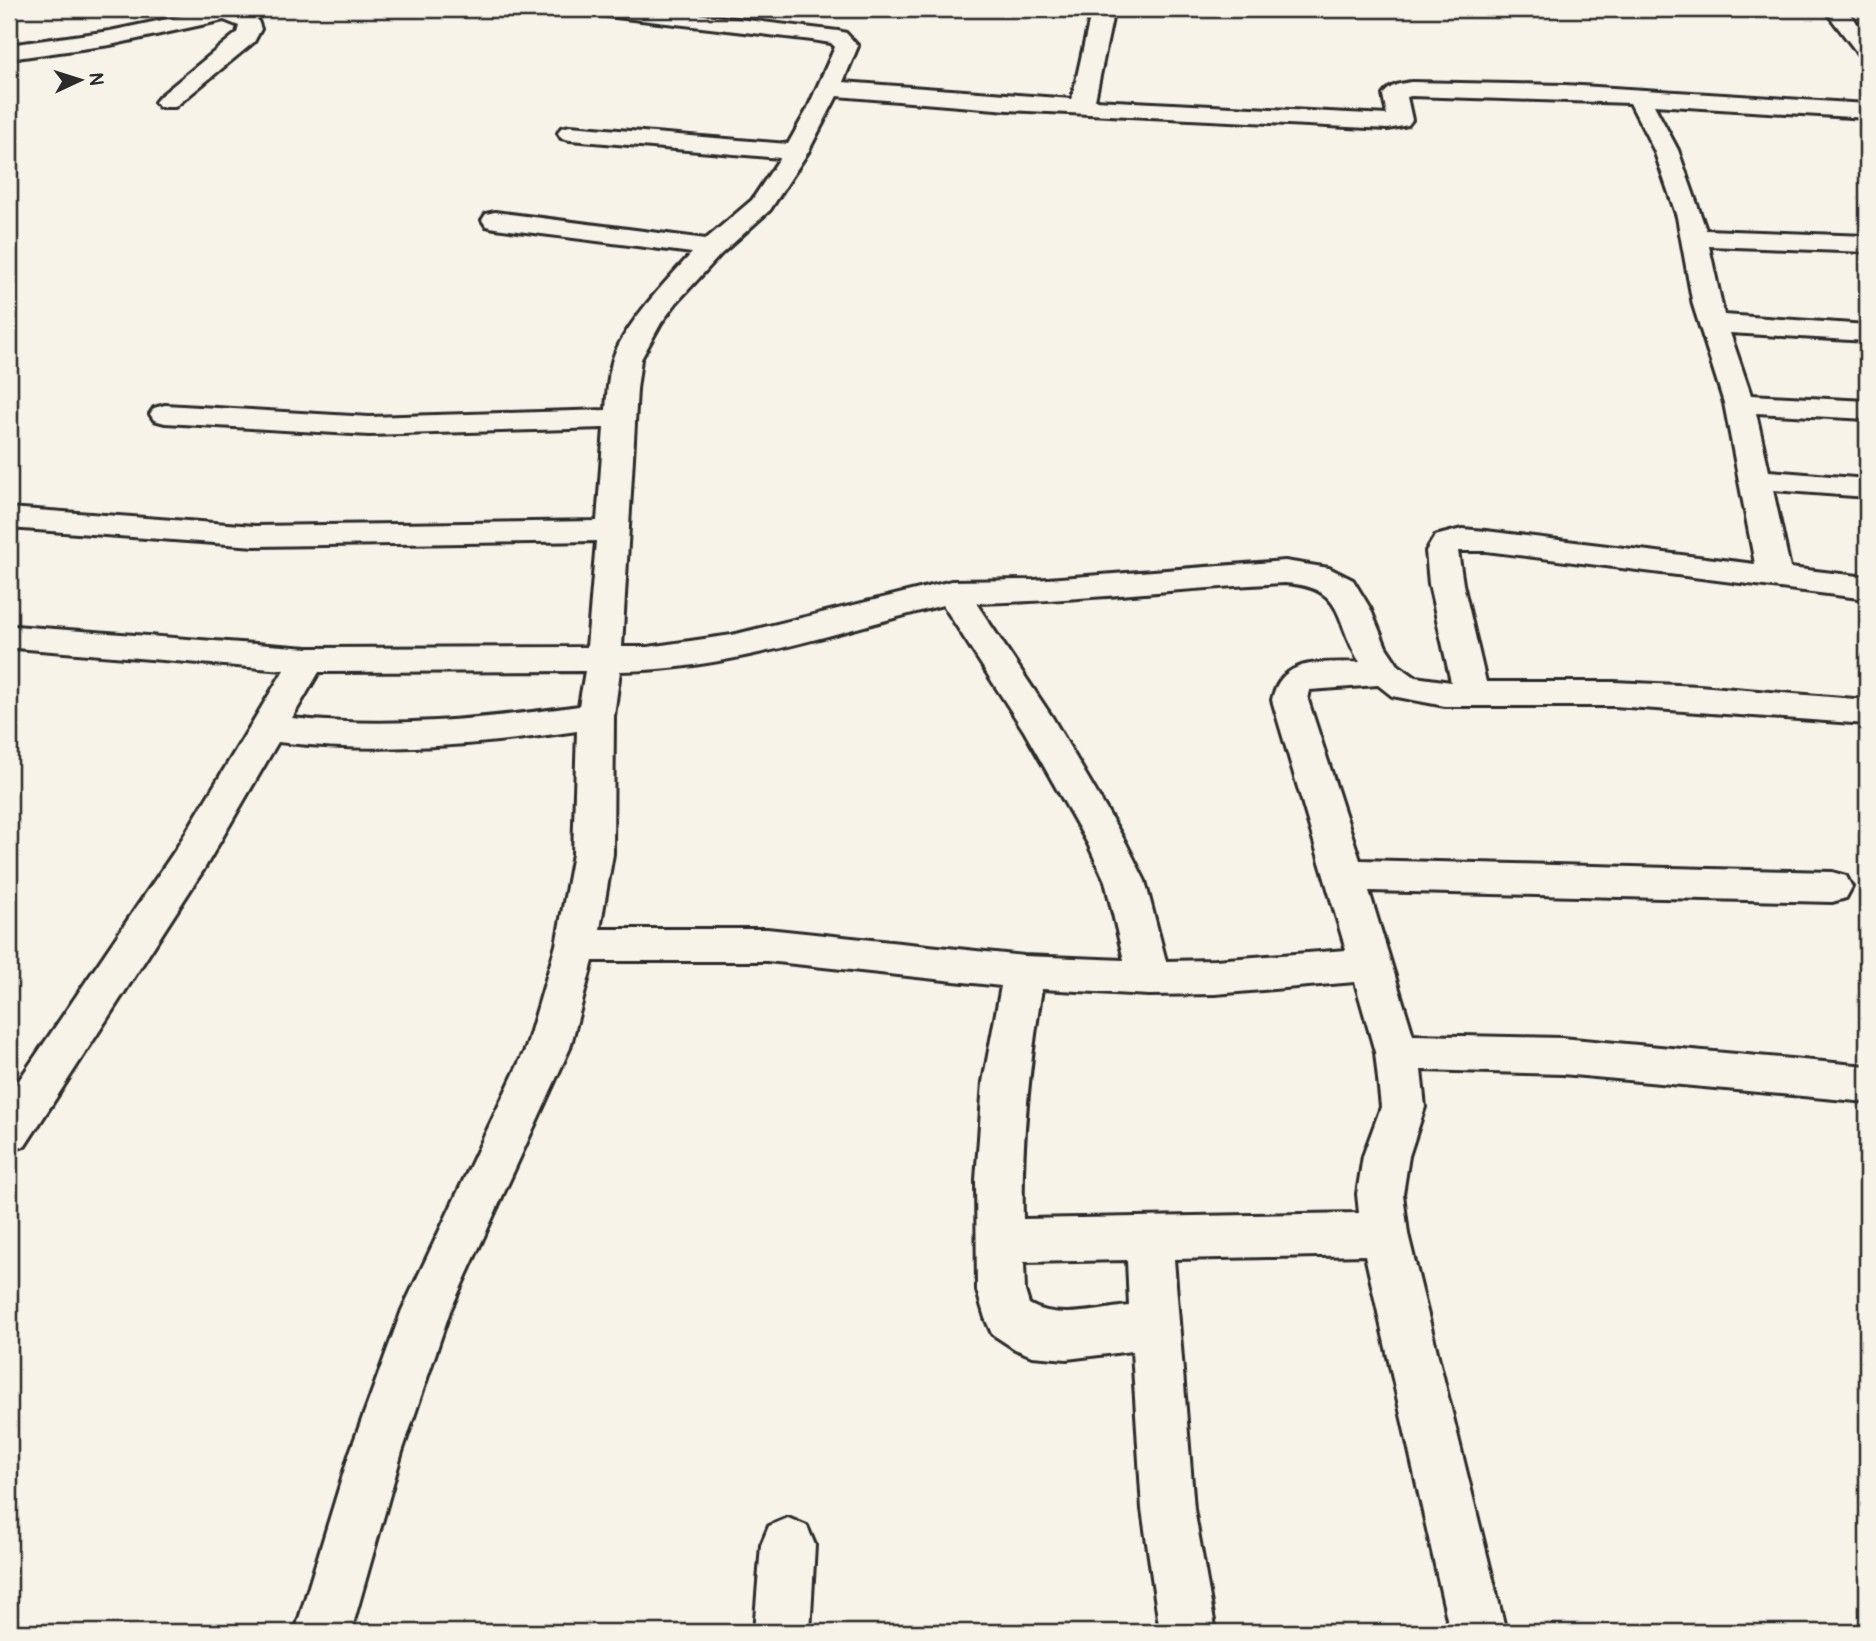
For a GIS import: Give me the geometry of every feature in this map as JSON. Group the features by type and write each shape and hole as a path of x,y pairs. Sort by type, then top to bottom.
{"street":[{"path":"323,1632 376,1452 426,1310 548,1048 577,945 593,854 596,716 604,660 620,419 627,359 667,296 712,248 761,205 796,152 847,46 838,38 813,33 598,9"},
{"path":"1082,107 1102,9"},
{"path":"1835,9 1867,50"},
{"path":"9,52 110,38 235,11 248,23 250,29 246,37 167,102"},
{"path":"829,88 941,99 1388,122 1400,120 1395,95 1405,90 1639,96 1867,111"},
{"path":"1639,96 1667,150 1682,189 1713,323 1739,403 1774,578"},
{"path":"570,133 796,152"},
{"path":"495,220 712,248"},
{"path":"1693,237 1867,244"},
{"path":"1713,323 1867,333"},
{"path":"1739,403 1867,410"},
{"path":"165,414 383,426 620,419"},
{"path":"1755,478 1867,488"},
{"path":"9,518 255,536 612,531"},
{"path":"1471,693 1446,584 1442,551 1447,543 1462,539 1867,588"},
{"path":"15,637 308,660 648,659 732,647 953,592 1034,591 1285,572 1317,575 1341,587 1353,608 1369,648 1385,673 1405,687 1445,694 1626,694 1867,712"},
{"path":"953,592 1039,726 1107,843 1125,881 1149,978"},
{"path":"9,1132 190,859 308,660"},
{"path":"1385,673 1304,677 1293,685 1290,700 1396,1052 1403,1107 1386,1156 1380,1194 1384,1234 1478,1632"},
{"path":"267,728 325,735 409,735 477,732 596,716"},
{"path":"1344,875 1832,887"},
{"path":"577,945 766,945 1024,972 1149,978 1215,977 1370,964"},
{"path":"1024,972 1005,1082 999,1180 1001,1291 1009,1318 1032,1333 1067,1336 1153,1326"},
{"path":"1396,1052 1562,1056 1867,1084"},
{"path":"1001,1241 1384,1234"},
{"path":"1149,1239 1153,1326 1168,1509 1188,1632"},
{"path":"782,1632 788,1545"}]}
